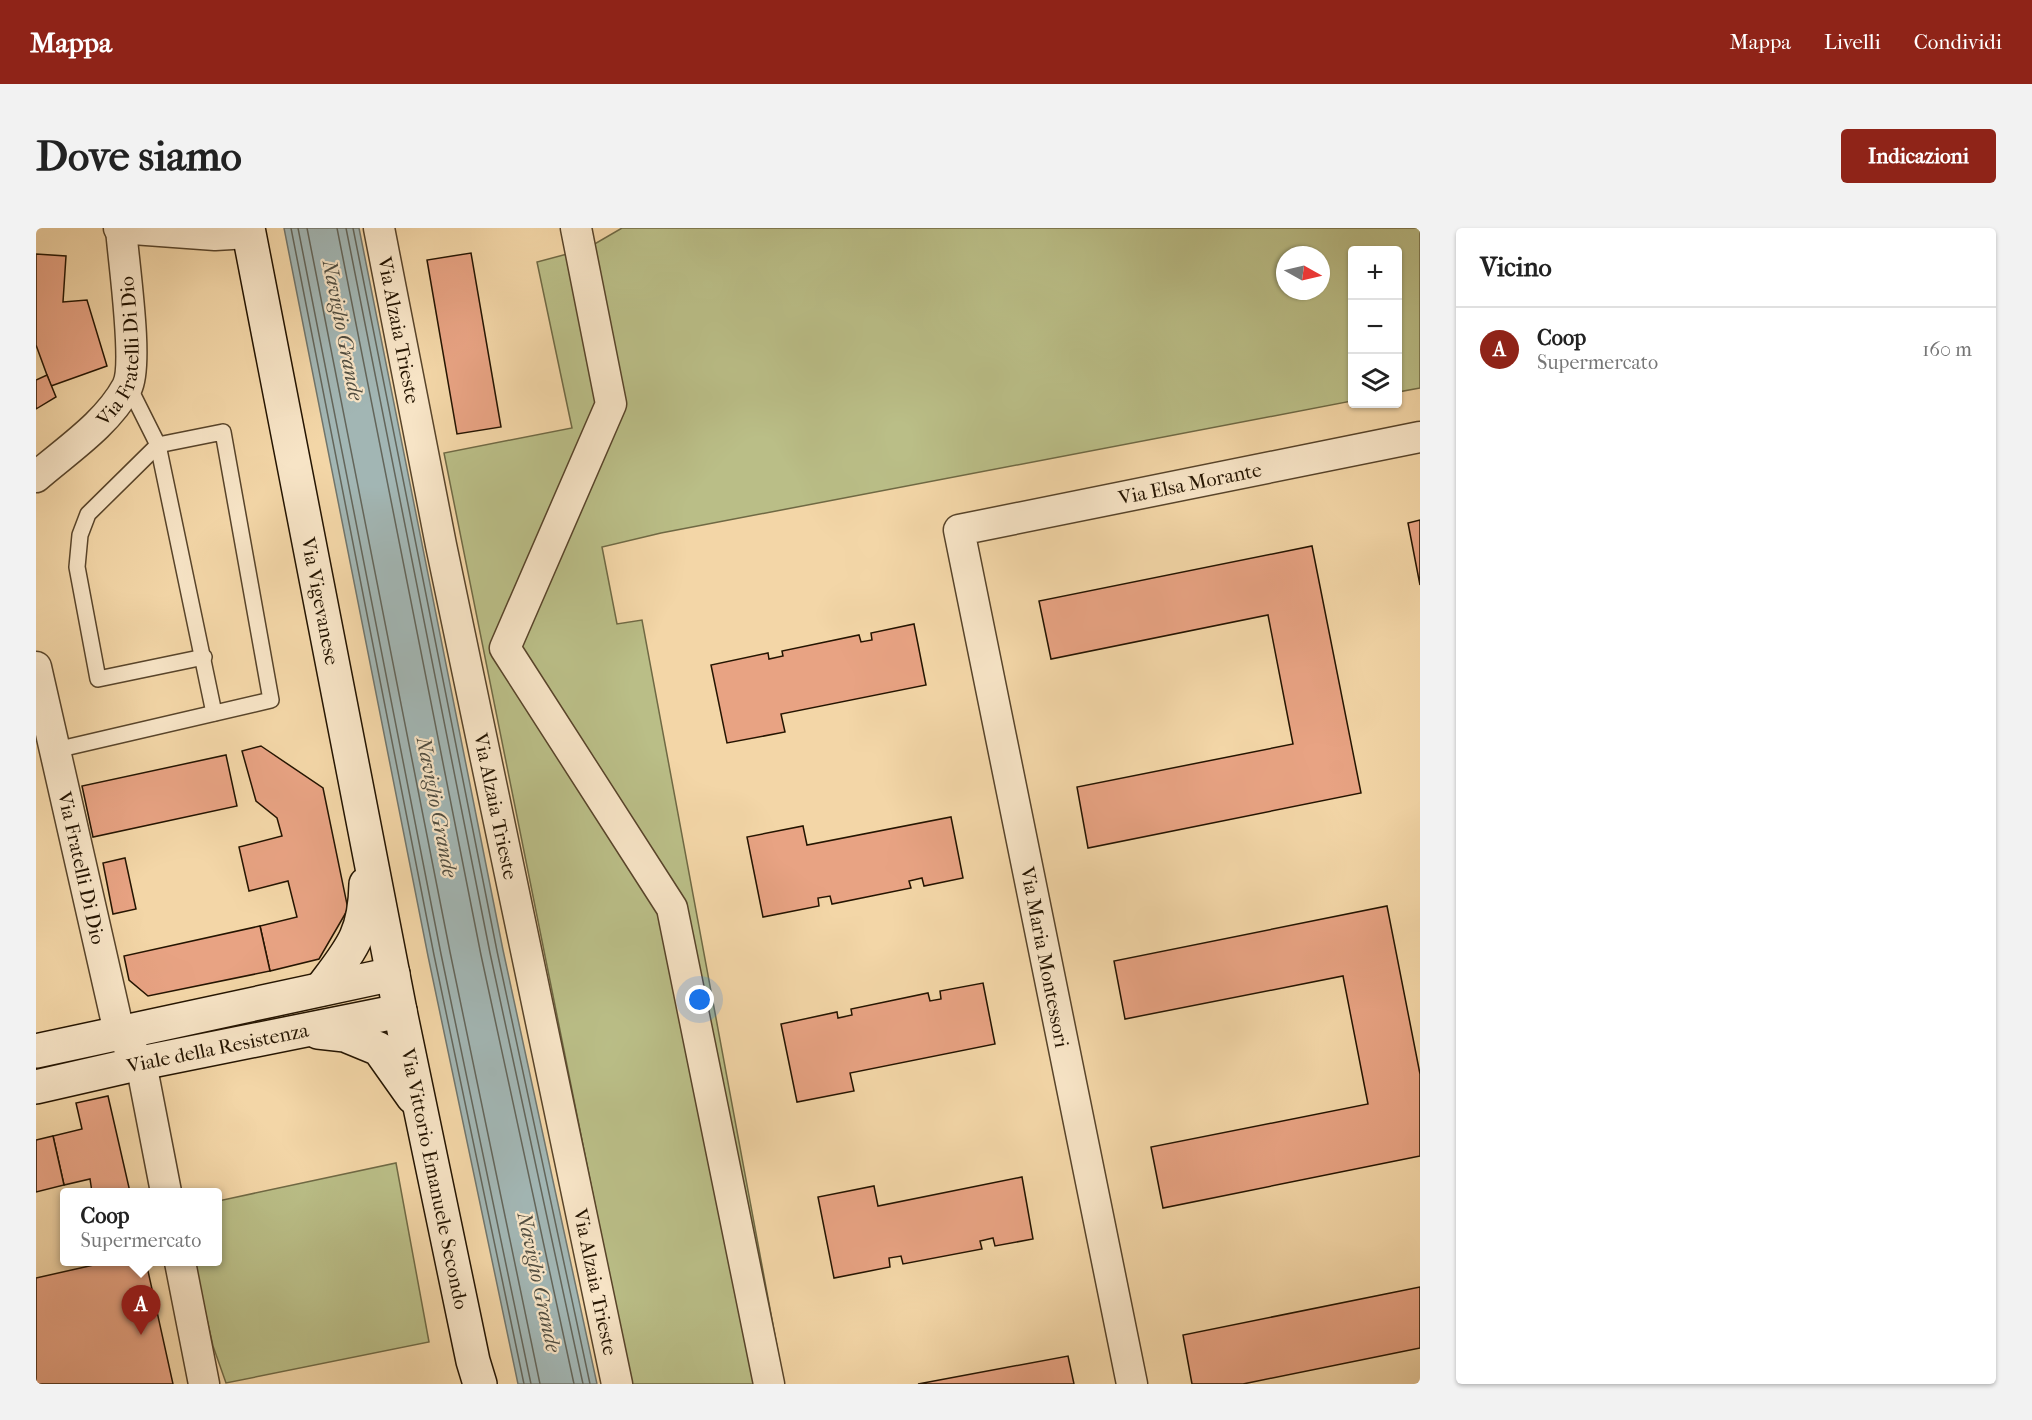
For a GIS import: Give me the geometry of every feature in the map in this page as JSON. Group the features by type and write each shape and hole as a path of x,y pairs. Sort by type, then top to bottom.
{"main road":[{"name":"Via Vigevanese","path":"249,231 393,974"},
{"path":"321,989 347,954 360,932 364,919 366,834"},
{"name":"Viale della Resistenza","path":"36,1050 393,974"},
{"name":"Via Vittorio Emanuele Secondo","path":"393,974 473,1361 480,1384"},
{"name":"Viale della Resistenza","path":"36,1087 141,1063 400,1011"},
{"path":"305,1030 345,1035 379,1049 420,1107"}],"street":[{"path":"120,228 215,235 249,231"},
{"name":"Via Fratelli Di Dio","path":"36,477 95,426 114,406 128,385 132,354 120,228"},
{"name":"Via Alzaia Trieste","path":"378,228 446,568 617,1384"},
{"path":"576,228 611,404 505,648 672,908 769,1384"},
{"name":"Via Elsa Morante","path":"959,530 1420,437"},
{"name":"Via Maria Montessori","path":"959,530 1132,1384"},
{"name":"Via Fratelli Di Dio","path":"36,667 46,752 119,1032 141,1063"},
{"path":"141,1063 165,1188"},
{"path":"181,1266 204,1384"}],"lane":[{"path":"128,385 158,445 214,713"},
{"path":"46,752 271,700 223,432 158,445 88,514 80,535 77,567 98,679 204,657"}],"green space":[{"path":"622,228 1420,228 1420,388 1402,391 1402,246 1348,246 1348,402 661,533 602,547 617,624 642,620 784,1384 631,1384 444,453 572,428 537,262 586,249"},
{"path":"396,1163 429,1342 226,1383 213,1346 195,1266 222,1266 222,1200"}],"water":[{"name":"Naviglio Grande","path":"284,228 359,228 503,950 597,1384 518,1384 428,956"}],"building":[{"path":"471,253 501,427 457,434 427,260"},
{"path":"36,254 66,256 63,302 87,300 107,366 51,386 36,345"},
{"path":"47,375 56,397 36,409 36,380"},
{"path":"1420,520 1420,585 1408,523"},
{"path":"1312,546 1361,793 1088,848 1077,787 1293,744 1268,615 1051,659 1039,601"},
{"path":"914,624 926,685 781,714 785,732 727,743 711,665 768,653 769,659 783,656 782,651 859,635 861,642 872,640 871,633"},
{"path":"261,746 323,788 348,909 319,959 270,971 260,926 297,917 288,881 249,891 239,847 282,836 277,818 256,801 242,751"},
{"path":"226,755 237,806 93,837 82,786"},
{"path":"951,817 963,878 924,886 922,878 909,881 911,888 832,904 830,896 818,898 819,906 763,917 747,837 803,826 807,845"},
{"path":"125,858 136,909 113,914 103,863"},
{"path":"1387,906 1420,1074 1420,1156 1163,1208 1151,1147 1368,1104 1343,976 1125,1019 1114,961"},
{"path":"260,926 270,971 148,996 129,980 124,956"},
{"path":"983,983 995,1044 850,1073 854,1091 797,1102 781,1024 837,1012 838,1018 852,1015 851,1009 928,993 930,1001 941,999 940,991"},
{"path":"108,1096 129,1188 91,1188 90,1179 64,1185 53,1136 82,1129 76,1103"},
{"path":"53,1136 64,1185 36,1192 36,1140"},
{"path":"1022,1177 1033,1239 995,1246 993,1238 980,1241 982,1249 903,1264 901,1256 889,1258 890,1267 834,1278 818,1197 874,1186 878,1206"},
{"path":"89,1266 147,1266 173,1384 36,1384 36,1278"},
{"path":"1420,1287 1420,1348 1243,1384 1192,1384 1183,1335"},
{"path":"1068,1356 1074,1384 918,1384"}],"place":[{"name":"Coop","path":"141,1335"}]}
